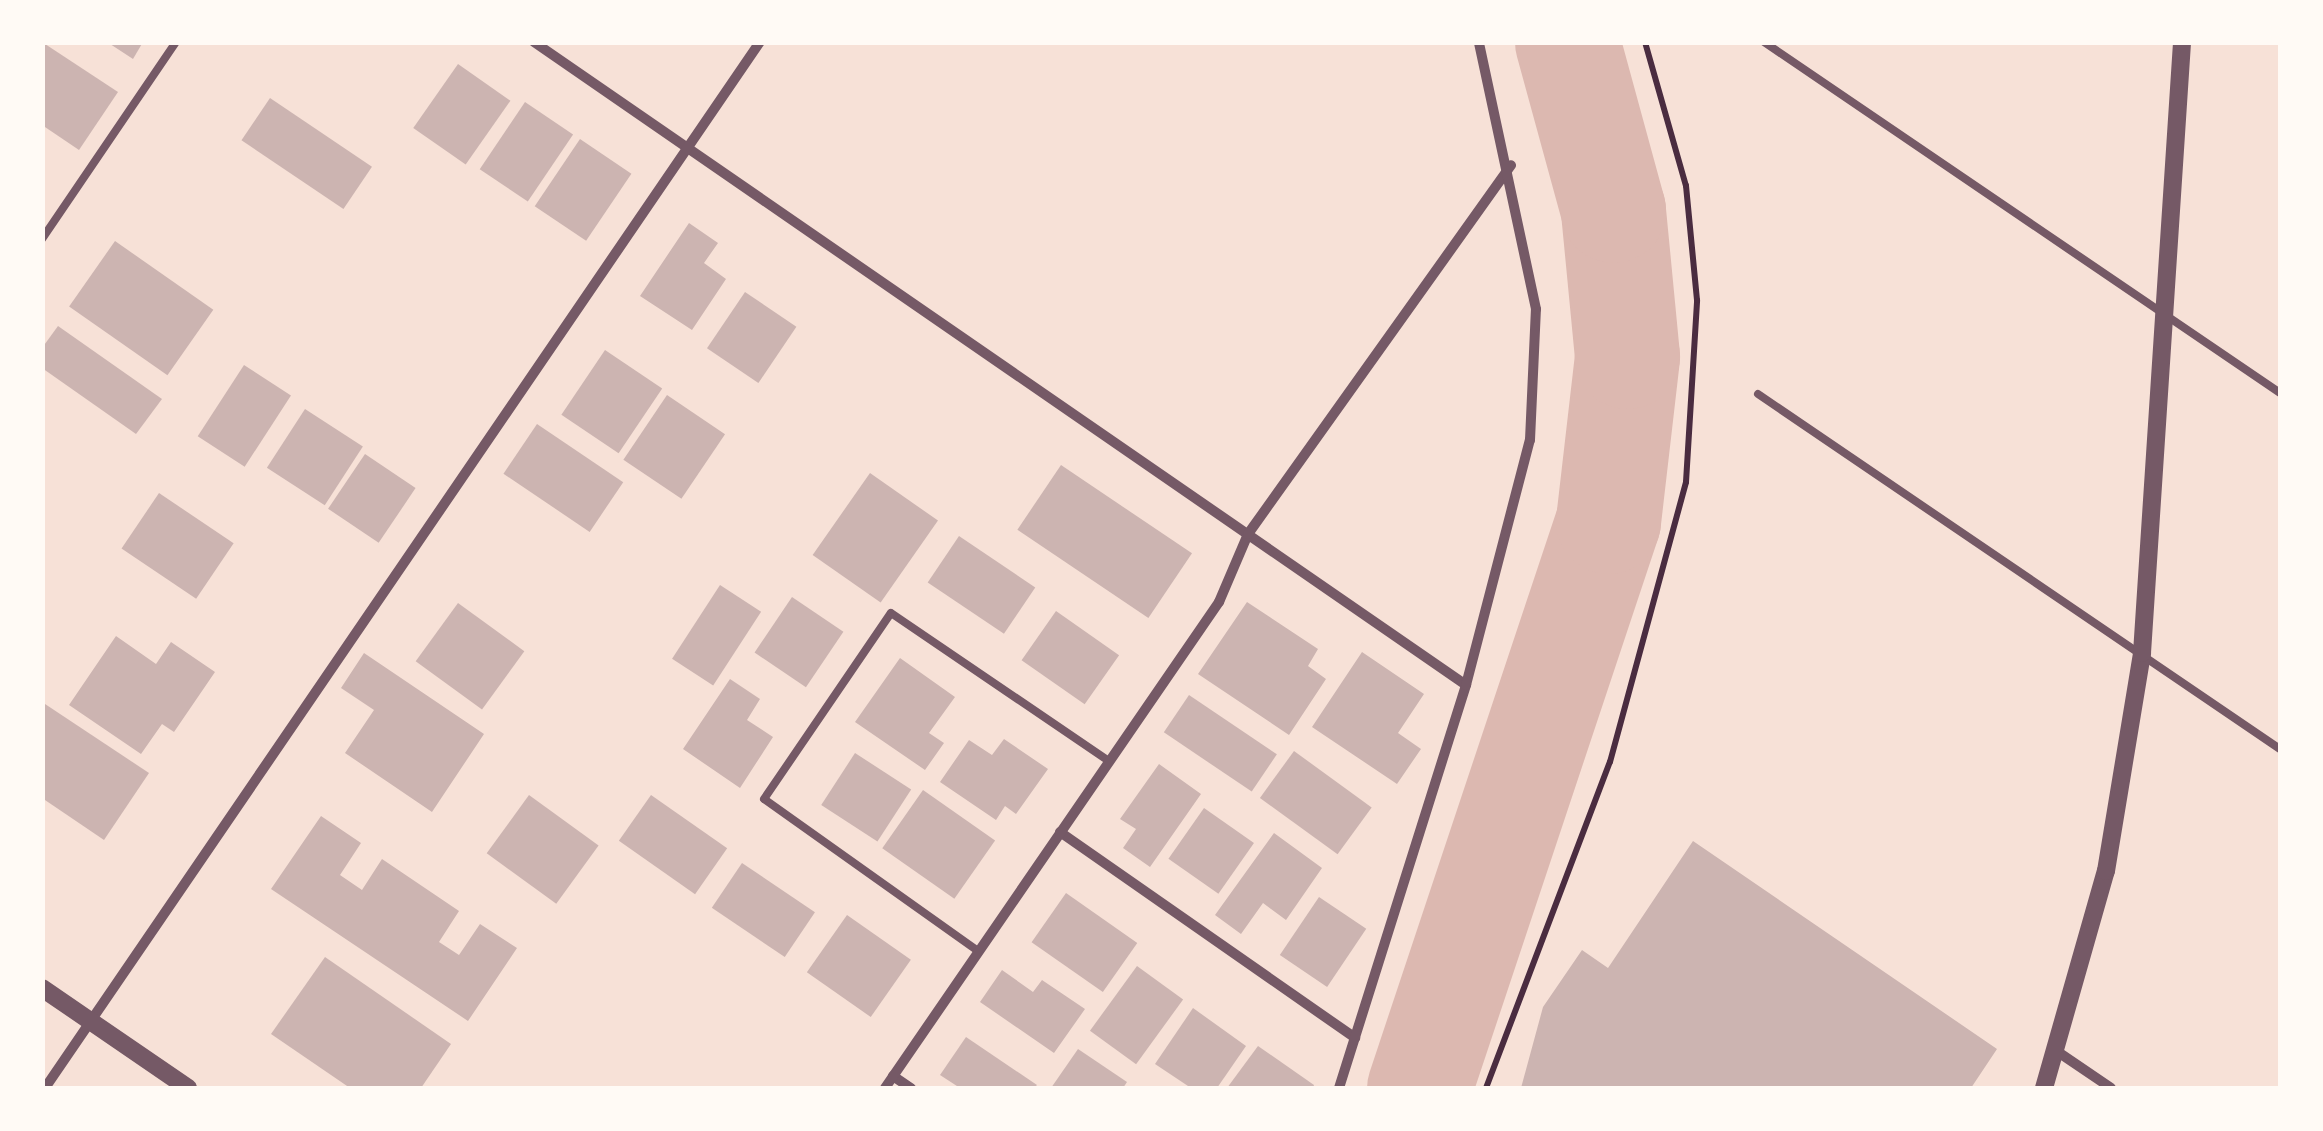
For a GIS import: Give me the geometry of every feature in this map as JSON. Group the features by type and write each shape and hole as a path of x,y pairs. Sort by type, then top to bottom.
{"street":[{"path":"534,42 1466,685"},
{"path":"45,1088 760,42"},
{"path":"1340,1088 1466,685 1530,440 1536,309 1512,165 1479,42"},
{"path":"2044,1088 2058,1052 2106,871 2142,653 2182,42"},
{"path":"885,1088 1219,602 1248,534 1512,165"},
{"path":"1060,832 1356,1038"},
{"path":"42,988 188,1088"},
{"path":"2058,1052 2110,1088"},
{"path":"893,1076 911,1088"}],"lane":[{"path":"42,239 176,42"},
{"path":"1764,42 2280,393"},
{"path":"1758,394 2280,749"},
{"path":"978,951 764,799 891,612 1108,762"}],"path":[{"path":"1486,1088 1610,762 1686,482 1695,281 1686,186 1645,42"}],"building":[{"path":"42,42 118,92 79,150 42,125"},
{"path":"107,42 143,42 133,59"},
{"path":"458,64 510,101 466,165 413,128"},
{"path":"270,98 372,167 343,209 241,140"},
{"path":"525,102 573,134 528,202 480,169"},
{"path":"580,139 631,174 586,241 535,206"},
{"path":"689,223 718,243 704,263 726,279 692,330 640,296"},
{"path":"115,241 213,310 167,375 69,307"},
{"path":"745,292 796,327 758,383 707,348"},
{"path":"58,326 162,399 136,434 42,368 42,348"},
{"path":"605,350 662,389 619,453 561,415"},
{"path":"244,365 291,395 245,467 198,436"},
{"path":"667,395 725,434 681,499 623,460"},
{"path":"305,409 363,447 325,505 267,468"},
{"path":"537,424 623,482 590,532 503,474"},
{"path":"365,454 416,488 379,543 328,509"},
{"path":"1061,465 1192,553 1148,618 1017,530"},
{"path":"870,473 938,521 881,603 813,555"},
{"path":"159,493 234,543 196,599 122,549"},
{"path":"959,536 1035,587 1004,634 928,582"},
{"path":"720,585 761,612 713,685 672,659"},
{"path":"792,597 843,632 806,687 755,653"},
{"path":"1247,602 1318,649 1308,666 1326,679 1289,735 1198,674"},
{"path":"458,603 524,651 482,709 416,661"},
{"path":"1056,611 1119,655 1085,704 1022,660"},
{"path":"116,636 156,664 171,642 215,672 174,732 162,724 141,754 69,705"},
{"path":"1362,652 1424,694 1398,733 1421,749 1397,784 1312,727"},
{"path":"364,653 484,734 432,812 345,753 374,710 341,688"},
{"path":"900,658 955,697 929,733 944,743 925,770 855,722"},
{"path":"730,679 760,699 747,720 773,737 740,788 683,749"},
{"path":"1189,695 1277,754 1252,792 1164,732"},
{"path":"42,702 149,773 104,840 42,798"},
{"path":"1004,739 1048,769 1016,814 1005,806 996,820 940,782 969,740 992,755"},
{"path":"1294,751 1372,807 1338,854 1260,798"},
{"path":"855,753 911,789 877,841 821,805"},
{"path":"1159,764 1201,794 1150,867 1123,848 1136,829 1120,819"},
{"path":"923,790 995,840 954,899 882,848"},
{"path":"529,795 599,846 556,904 487,853"},
{"path":"651,795 727,848 695,894 619,841"},
{"path":"1204,808 1254,843 1218,894 1168,859"},
{"path":"321,816 361,843 340,875 362,890 382,859 459,911 439,942 459,955 480,924 517,948 468,1021 271,889"},
{"path":"1274,833 1322,868 1286,920 1263,903 1241,934 1215,915"},
{"path":"1693,841 1997,1049 1971,1088 1521,1088 1543,1007 1582,950 1608,968"},
{"path":"742,863 815,912 785,957 712,908"},
{"path":"1066,893 1137,943 1103,992 1032,942"},
{"path":"1319,897 1366,929 1327,987 1280,955"},
{"path":"847,915 911,960 871,1017 807,972"},
{"path":"325,957 451,1044 421,1088 350,1088 271,1034"},
{"path":"1137,966 1183,1000 1136,1064 1090,1031"},
{"path":"1002,970 1033,992 1042,980 1085,1009 1054,1053 980,1002"},
{"path":"1193,1008 1246,1046 1217,1088 1191,1088 1155,1064"},
{"path":"966,1037 1037,1085 960,1088 940,1075"},
{"path":"1258,1046 1314,1085 1313,1088 1227,1088"},
{"path":"1078,1049 1127,1082 1123,1088 1051,1088"}],"waterway":[{"path":"1419,1088 1608,521 1627,356 1613,210 1567,42"}]}
